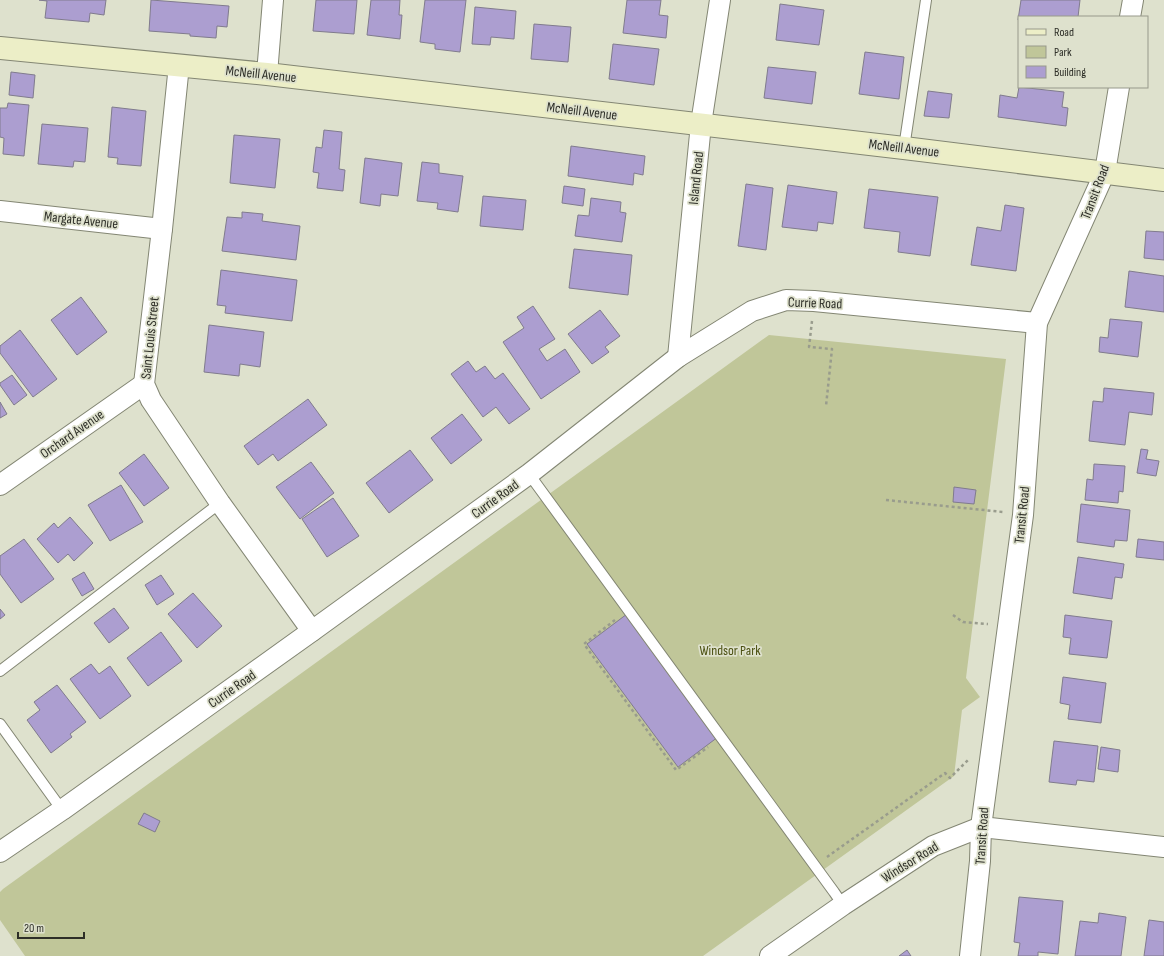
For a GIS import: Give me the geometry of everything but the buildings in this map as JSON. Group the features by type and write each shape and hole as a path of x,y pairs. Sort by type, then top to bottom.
{"street":[{"path":"267,74 274,0"},
{"name":"Island Road","path":"678,357 701,124 720,0"},
{"path":"1130,16 1132,0"},
{"name":"McNeill Avenue","path":"0,48 267,74 701,124 1164,180"},
{"name":"Saint Louis Street","path":"179,65 144,384 151,400 220,503 312,631"},
{"name":"Transit Road","path":"970,956 980,861 981,827 1023,515 1037,323 1105,172 1119,88"},
{"name":"Margate Avenue","path":"0,211 162,229"},
{"name":"Currie Road","path":"0,852 62,810 529,474 678,357 752,311 786,300 814,300 1037,323"},
{"name":"Orchard Avenue","path":"0,485 144,384"},
{"name":"Windsor Road","path":"770,956 843,905 933,846 981,827 1164,847"}],"lane":[{"path":"904,148 926,0"},
{"path":"529,474 843,905"},
{"path":"0,671 220,503"},
{"path":"0,724 62,810"}],"path":[{"path":"814,300 809,347 832,349 827,406"},
{"path":"886,500 987,511"},
{"path":"629,610 584,644 676,770 722,737"},
{"path":"953,615 963,622 992,625"},
{"path":"815,865 945,773 950,778 970,759"}],"green space":[{"name":"Windsor Park","path":"769,335 1006,359 966,678 980,697 962,710 954,776 703,956 25,956 0,920 0,892 3,889"}]}
